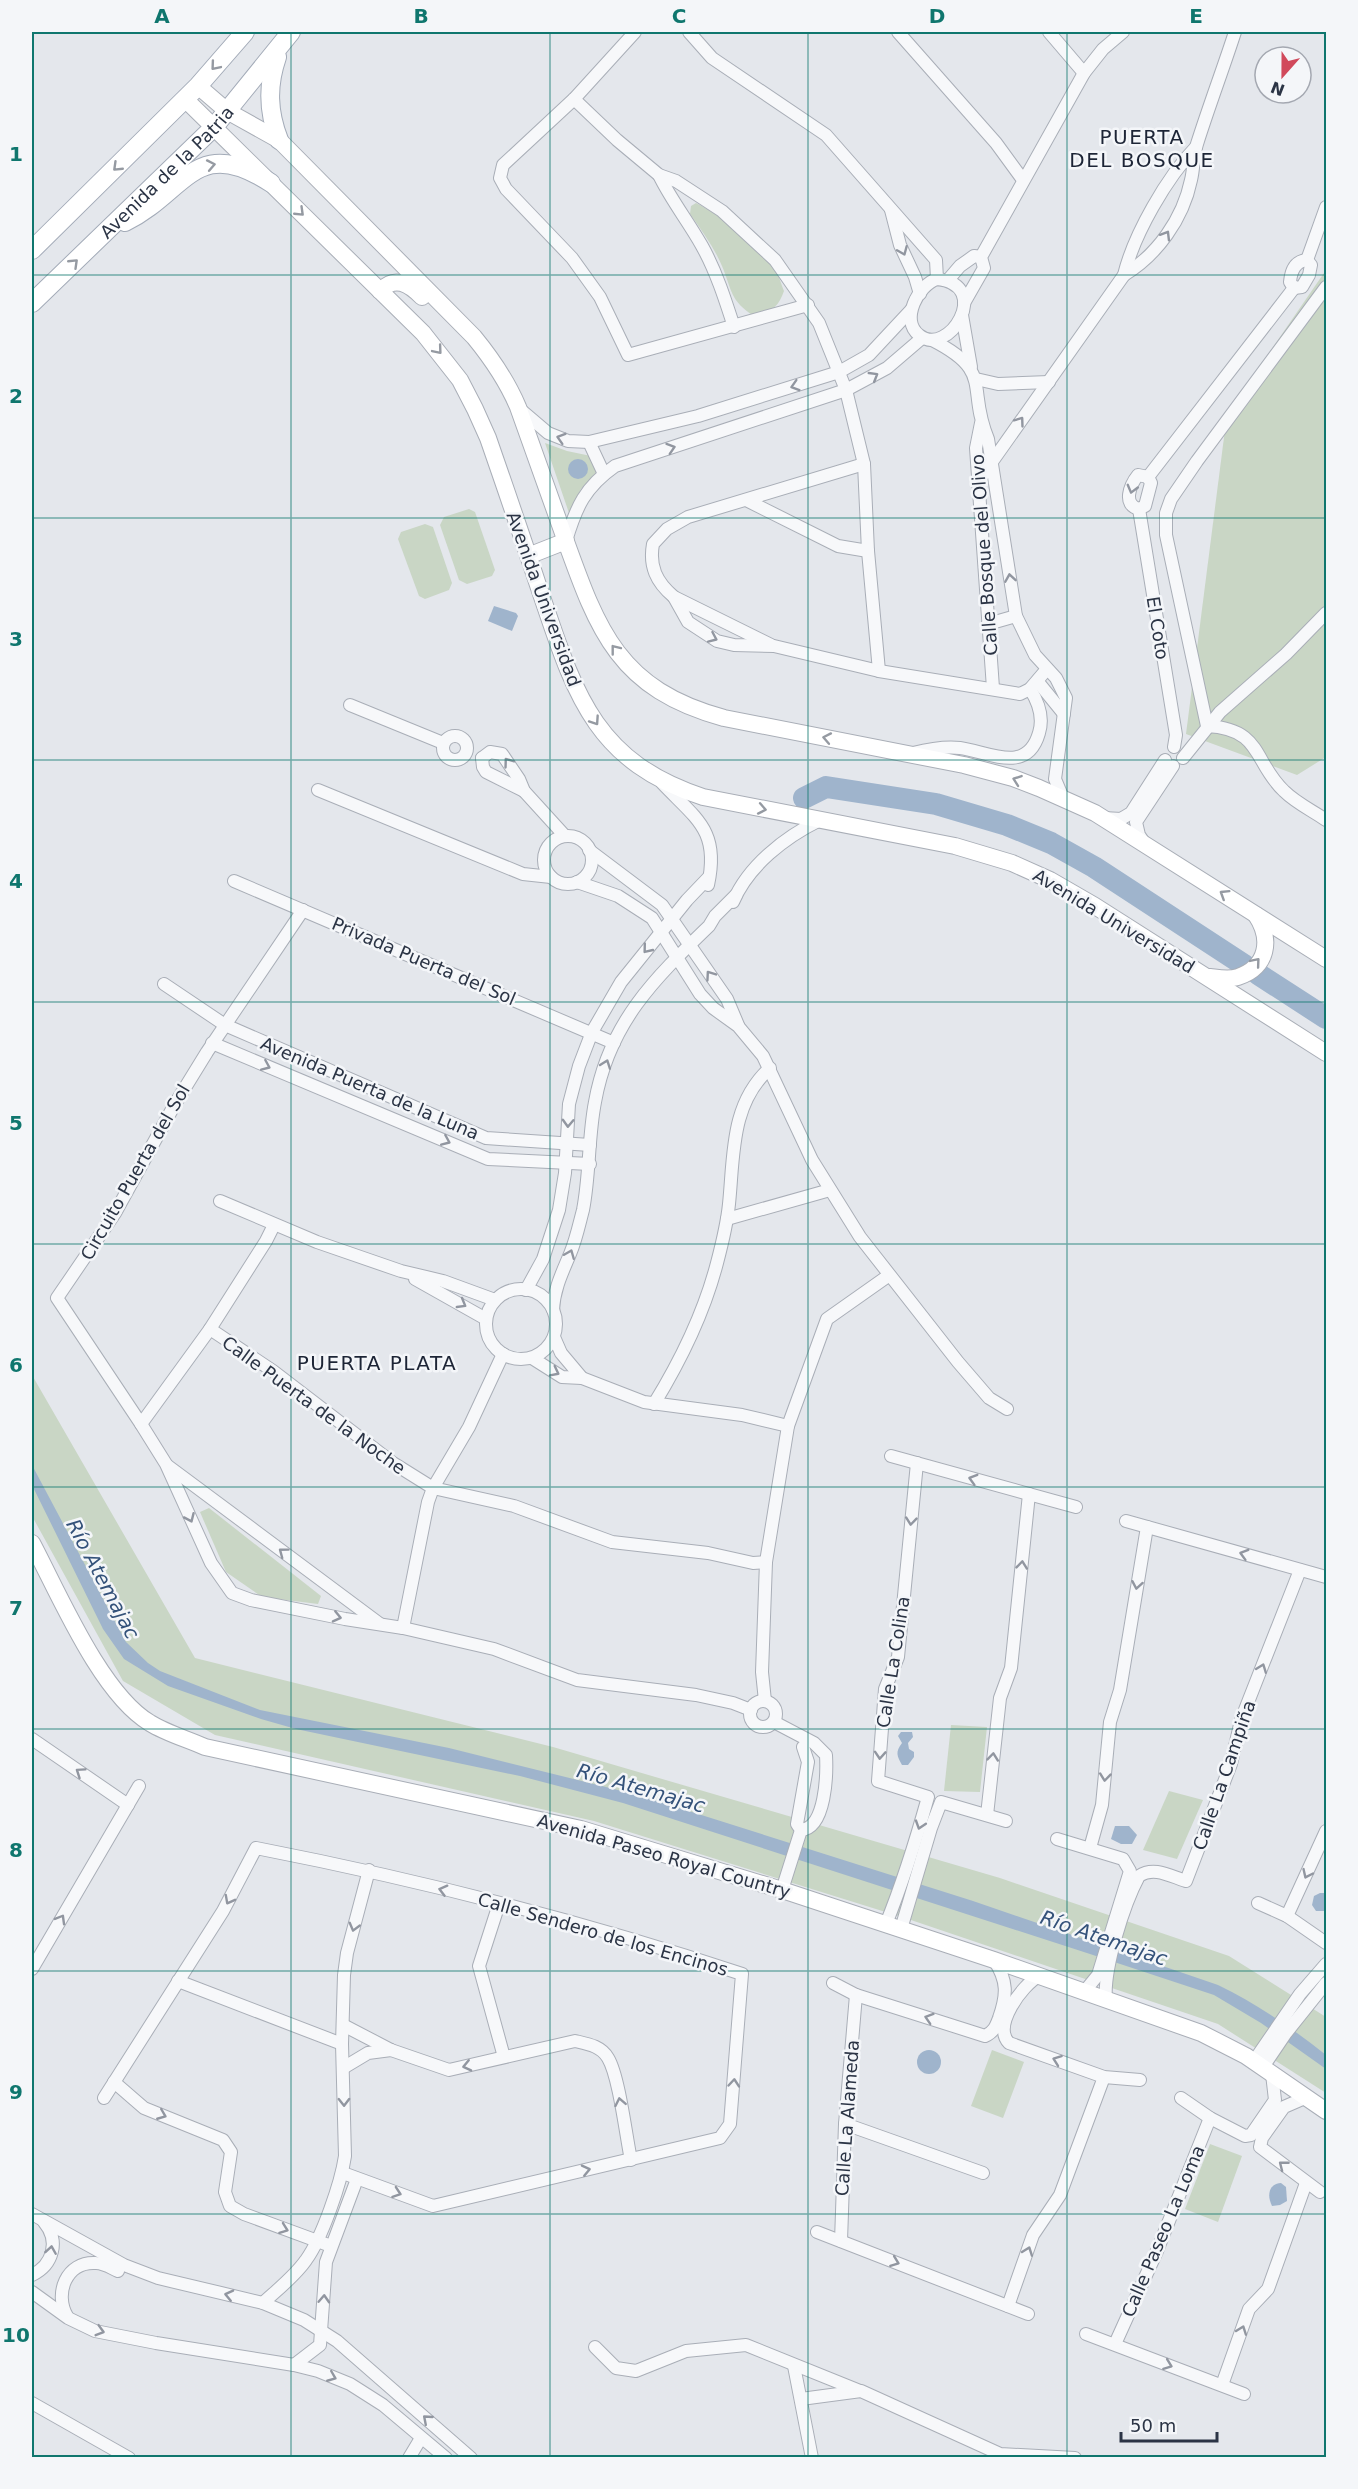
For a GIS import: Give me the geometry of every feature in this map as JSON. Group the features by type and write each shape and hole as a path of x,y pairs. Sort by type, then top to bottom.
{"main road":[{"name":"Avenida de la Patria","path":"32,250 192,93 245,32"},
{"name":"Avenida de la Patria","path":"32,303 214,127 292,32"},
{"path":"279,140 269,104 270,80 277,57 292,32"},
{"path":"192,93 279,140 474,337 504,376 518,407 592,612 603,633 630,668 688,708 724,718 993,772 1063,798 1101,817 1326,959"},
{"name":"Avenida Universidad","path":"192,93 214,127 423,333 460,380 488,438 564,662 581,700 602,732 625,755 658,779 678,789 703,797 955,846 1012,863 1077,896 1209,977 1326,1053"},
{"path":"110,228 153,206 190,172 204,166 220,163 237,165 271,183"},
{"path":"381,291 394,282 408,284 449,323 474,337"},
{"path":"528,556 566,542"},
{"path":"1209,977 1237,978 1246,974 1259,961 1267,945 1267,935 1256,915"},
{"name":"Avenida Paseo Royal Country","path":"32,1543 98,1666 116,1694 149,1723 205,1747 581,1829 784,1883 896,1920 994,1960 1200,2033 1265,2061 1326,2111"}],"street":[{"path":"689,32 712,58 826,135 936,260 943,279"},
{"path":"897,32 996,144 1023,180"},
{"path":"1049,32 1084,73"},
{"path":"566,542 580,502 590,487 604,474 622,464 846,390 887,368 927,339 948,334 956,326 984,268 981,257 1084,73 1102,48 1123,32"},
{"path":"1124,275 1136,268 1160,245 1179,214 1191,182 1196,147 1235,32"},
{"path":"629,34 574,99 503,165 500,178 506,189 572,258 600,297 628,355 808,305"},
{"path":"574,99 617,140 659,175 692,190 722,211 775,260 819,322 846,390 864,464 868,551 879,671"},
{"path":"977,483 1124,275 1130,254 1177,167 1196,147"},
{"path":"659,175 668,195 702,247 716,275 734,327"},
{"path":"890,206 900,245 920,294"},
{"path":"1139,510 1145,506 1151,483 1148,477 1294,288 1290,282 1292,273 1299,262 1307,260 1326,207"},
{"path":"943,279 974,256 981,257"},
{"path":"518,407 548,434 568,441 589,442 698,416 839,372 869,355 911,310 929,281 943,279 957,284 963,294 963,309"},
{"path":"1207,726 1166,535 1166,513 1171,499 1197,461 1326,287"},
{"name":"Calle Bosque del Olivo","path":"906,754 937,748 958,748 1007,759 1022,756 1037,740 1041,726 1031,705 1036,682 1035,656 1016,616 992,461 988,439 981,422 963,309"},
{"path":"911,310 914,330 956,353 984,382 998,384 1049,382"},
{"path":"698,416 705,437"},
{"name":"Calle Bosque del Olivo","path":"981,422 976,448 977,483 993,688"},
{"path":"589,442 604,474"},
{"path":"864,464 688,517 667,529 653,544 653,568 661,584 674,597 688,622 717,640 734,645 774,646 879,671 993,688 1036,682"},
{"name":"El Coto","path":"1148,477 1138,475 1130,487 1130,502 1132,507 1139,510 1176,735 1174,747"},
{"path":"746,500 837,546 868,551"},
{"path":"674,597 774,646"},
{"path":"1169,763 1178,765 1207,726 1286,654 1326,613"},
{"path":"988,624 1016,616"},
{"name":"Calle Bosque del Olivo","path":"1036,682 1058,696 1064,714 1055,779 1063,798"},
{"path":"350,705 443,743"},
{"path":"1207,726 1227,729 1249,740 1284,791 1326,820"},
{"path":"449,736 459,736 466,742 466,752 460,759 450,759 443,753 443,743 449,736"},
{"path":"1146,845 1139,835 1136,822 1169,763 1166,751 1174,747 1179,748 1183,758"},
{"path":"466,752 482,758"},
{"path":"482,758 490,752 502,754 519,779 524,791 565,836"},
{"path":"482,758 486,772 524,791"},
{"path":"1101,817 1121,819 1131,813 1169,763"},
{"path":"526,1290 537,1272 555,1226 566,1162 567,1117 573,1085 592,1032 613,994 687,900 709,877 712,855 707,833 699,821 658,779"},
{"path":"318,790 523,874 551,877 568,884 577,882 585,876 592,859 590,850"},
{"path":"553,1310 547,1300 537,1293 515,1289 504,1293 495,1300 486,1319 489,1339 502,1354 522,1359 532,1358 541,1353 554,1337 556,1323 553,1294 580,1223 590,1164 595,1101 614,1043 637,1003 653,981 731,907 736,895 755,869 781,844 820,820"},
{"path":"551,877 544,861 545,852 556,839 565,836 579,839 662,905 727,999 738,1026"},
{"name":"Privada Puerta del Sol","path":"234,881 614,1043"},
{"path":"577,882 609,892 652,918 700,994 713,1008 738,1026 763,1056 800,1136 830,1190 888,1276 989,1398 1007,1409"},
{"name":"Circuito Puerta del Sol","path":"303,910 212,1043 175,1104 116,1213 57,1298 166,1464 211,1563 232,1593 251,1600 403,1628 494,1649 577,1680 696,1695 733,1703 751,1710"},
{"name":"Avenida Puerta de la Luna","path":"164,984 225,1025 486,1138 590,1145"},
{"name":"Avenida Puerta de la Luna","path":"212,1043 488,1159 590,1164"},
{"path":"654,1404 697,1322 714,1275 727,1219 735,1132 740,1113 751,1090 770,1068"},
{"path":"374,1111 381,1092"},
{"path":"727,1219 830,1190"},
{"path":"220,1202 274,1225 401,1271 443,1281 495,1300"},
{"path":"141,1424 210,1329 274,1225"},
{"path":"401,1271 486,1319"},
{"path":"765,1701 762,1672 766,1562 788,1426 827,1319 888,1276"},
{"name":"Calle Puerta de la Noche","path":"210,1329 273,1371 393,1463 434,1488 514,1506 612,1542 716,1554 753,1563 766,1562"},
{"path":"554,1337 561,1353 582,1378"},
{"path":"403,1628 428,1502 469,1427 502,1354"},
{"path":"532,1358 562,1377 582,1378 638,1400 741,1415 788,1426"},
{"path":"891,1456 1076,1507"},
{"name":"Calle La Colina","path":"914,1866 910,1853 928,1797 878,1781 885,1689 898,1657 917,1463"},
{"name":"Circuito Puerta del Sol","path":"166,1464 381,1625"},
{"path":"987,1815 999,1703 1011,1668 1029,1494"},
{"path":"1126,1521 1326,1577"},
{"path":"1090,1848 1102,1805 1110,1722 1120,1690 1147,1527"},
{"name":"Calle La Campiña","path":"1114,1932 1139,1876 1146,1871 1155,1871 1186,1881 1231,1764 1241,1720 1300,1570"},
{"path":"765,1701 776,1708 774,1722 768,1727 756,1725 751,1719 751,1710 756,1703 765,1701"},
{"path":"774,1722 794,1731 809,1745 826,1755 824,1797 816,1823 802,1829"},
{"path":"32,1739 128,1805"},
{"path":"784,1883 802,1829 794,1814 809,1745"},
{"path":"32,1969 139,1786"},
{"name":"Calle La Colina","path":"896,1920 914,1866 941,1802 1006,1821"},
{"path":"1287,1916 1326,1831"},
{"name":"Calle La Campiña","path":"1057,1839 1123,1859 1130,1871 1102,1976 1106,2000"},
{"name":"Calle Sendero de los Encinos","path":"104,2098 223,1911 256,1848 369,1870 674,1951 742,1974 730,2124 720,2139 433,2205 343,2173"},
{"path":"263,2303 306,2261 317,2241 343,2173 345,2156 342,2044 344,1975 347,1953 369,1870"},
{"path":"1258,1903 1287,1916 1326,1943"},
{"path":"499,1904 479,1966 504,2057"},
{"path":"833,1983 856,1995 985,2036 990,2034 996,2026 1006,1999 1005,1980 994,1960"},
{"path":"1293,2017 1300,1994 1326,1964"},
{"path":"1040,1976 1026,1984 1016,1996 1005,2027 1006,2039 1009,2043 1104,2077 1140,2080"},
{"name":"Calle La Campiña","path":"1084,1992 1102,1976"},
{"path":"178,1981 342,2044"},
{"path":"1181,2098 1210,2118 1245,2136 1254,2133 1275,2100 1265,2061 1293,2017 1326,1983"},
{"name":"Calle La Alameda","path":"841,2241 845,2124 856,1995"},
{"path":"343,2025 391,2050 449,2070 575,2041 594,2045 608,2057 631,2160"},
{"path":"343,2068 368,2053 391,2050"},
{"path":"1008,2306 1033,2235 1060,2195 1104,2077"},
{"path":"114,2082 144,2108 223,2140 231,2152 225,2192 230,2206 244,2214 332,2246"},
{"path":"1307,2097 1284,2107 1260,2143 1260,2147 1320,2192"},
{"name":"Calle Paseo La Loma","path":"1115,2344 1157,2251 1210,2118"},
{"path":"845,2124 983,2173"},
{"path":"294,2365 320,2345 326,2262 357,2179"},
{"path":"1222,2385 1249,2309 1268,2289 1306,2183"},
{"path":"36,2217 124,2265 148,2275 263,2303 304,2320 337,2341 471,2457"},
{"path":"32,2275 43,2269 50,2260 53,2249 53,2238 49,2228 36,2217"},
{"path":"817,2232 1029,2314"},
{"path":"68,2318 60,2297 67,2277 75,2269 85,2264 96,2263 126,2275 148,2275"},
{"path":"32,2292 68,2318 95,2331 294,2365 350,2384 382,2404 446,2457"},
{"path":"1086,2334 1244,2394"},
{"path":"595,2348 616,2368 636,2371 686,2351 746,2345 861,2391 1000,2454 1075,2457"},
{"path":"794,2366 812,2457"},
{"path":"801,2399 861,2391"},
{"path":"32,2403 129,2457"},
{"path":"410,2457 422,2438"}],"green space":[{"path":"696,203 739,232 768,260 776,271 784,291 773,308 754,316 736,300 715,252 690,214 691,206"},
{"path":"1326,270 1326,757 1297,775 1186,734 1227,414"},
{"path":"545,443 591,456 597,470 581,489 569,513"},
{"path":"469,509 475,512 495,570 492,576 467,584 459,580 440,525 444,517"},
{"path":"425,524 433,527 452,583 449,590 425,599 419,596 398,539 401,532"},
{"path":"32,1375 195,1658 553,1747 1000,1878 1229,1956 1326,2017 1326,2093 1218,2024 908,1919 594,1821 215,1735 123,1681 32,1516"},
{"path":"209,1508 321,1596 318,1604 262,1597 226,1572 200,1512"},
{"path":"951,1725 987,1727 980,1792 944,1791"},
{"path":"1169,1791 1203,1800 1177,1859 1143,1850"},
{"path":"992,2050 1024,2062 1003,2118 971,2106"},
{"path":"1210,2144 1242,2156 1218,2222 1185,2209"}],"water":[{"path":"578,459 585,462 588,469 585,476 578,479 571,476 568,469 571,462"},
{"path":"494,606 516,613 518,616 512,631 488,621"},
{"path":"32,1465 126,1642 160,1671 260,1710 449,1748 638,1795 973,1901 1218,1985 1260,2008 1326,2055 1326,2069 1261,2023 1214,1995 623,1803 520,1776 296,1729 168,1686 124,1659 103,1629 32,1485"},
{"path":"901,1732 912,1732 913,1737 908,1743 909,1749 914,1752 914,1757 908,1765 902,1765 898,1756 898,1749 902,1743 898,1736"},
{"path":"1115,1826 1129,1826 1137,1835 1132,1844 1121,1844 1111,1839"},
{"path":"1326,1893 1326,1911 1316,1911 1312,1905 1314,1896"},
{"path":"929,2050 937,2054 941,2062 937,2070 929,2074 921,2070 917,2062 921,2054"},
{"path":"1281,2183 1286,2187 1287,2201 1272,2206 1269,2198 1271,2188"}],"waterway":[{"path":"804,798 826,787 936,804 1007,825 1051,843 1094,867 1244,965"},
{"path":"1258,974 1326,1018"},
{"path":"1317,1012 1326,1008"}],"district":[{"name":"PUERTA DEL BOSQUE","path":"1142,148"},
{"name":"PUERTA PLATA","path":"377,1363"}],"water label":[{"name":"Río Atemajac","path":"103,1579"},
{"name":"Río Atemajac","path":"641,1788"},
{"name":"Río Atemajac","path":"1104,1938"}]}
